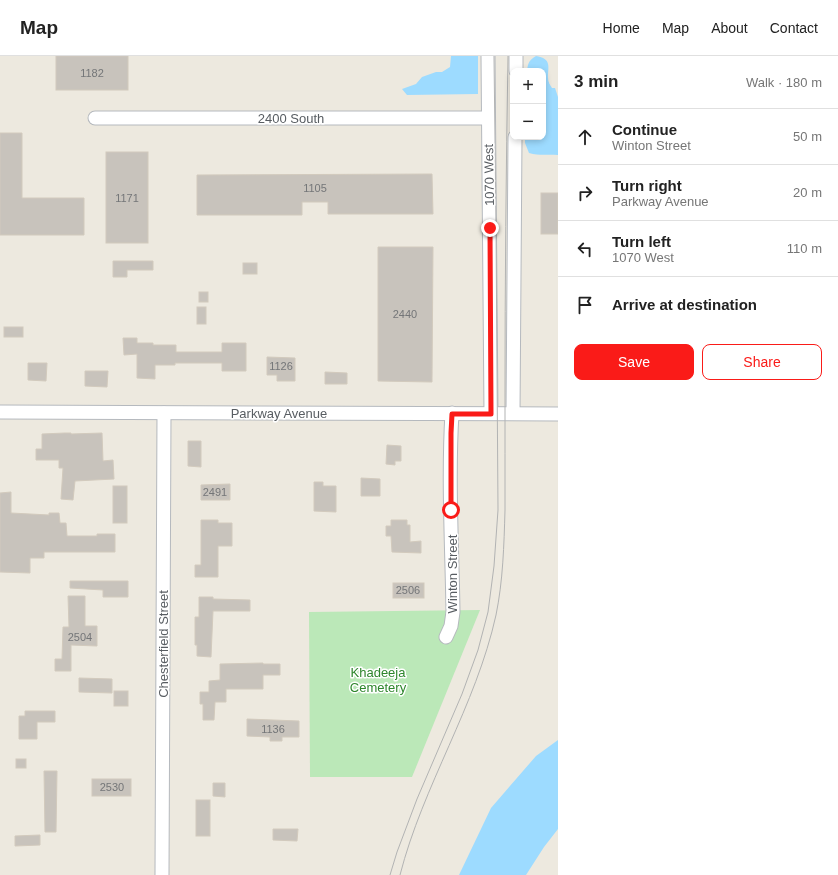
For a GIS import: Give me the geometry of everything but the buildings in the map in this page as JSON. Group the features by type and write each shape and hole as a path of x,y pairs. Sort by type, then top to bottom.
{"street":[{"name":"1070 West","path":"488,56 491,414"},
{"path":"516,56 516,68"},
{"name":"2400 South","path":"95,118 488,118"},
{"name":"1070 West","path":"513,414 515,140"},
{"name":"Parkway Avenue","path":"0,412 558,414"},
{"name":"Chesterfield Street","path":"162,875 164,413"},
{"name":"Winton Street","path":"446,637 451,626 453,612 451,495 452,414"}],"green space":[{"name":"Khadeeja Cemetery","path":"480,610 412,777 310,777 309,612"}],"water":[{"path":"451,56 478,56 478,94 407,95 402,89 416,84 422,77 436,72 442,72 450,67"},
{"path":"536,56 547,61 549,82 552,88 555,88 558,97 558,155 540,155 529,153 525,143 525,140 546,140 546,68 528,68 529,62"},
{"path":"558,740 558,829 544,847 526,875 459,875 491,808 536,756"}],"tram line":[{"path":"390,875 417,799 462,694 478,650 488,612 494,566 498,510 494,56"},
{"path":"400,875 422,809 463,714 487,649 496,615 502,576 505,510 505,269 508,56"}],"route":[{"path":"451,510 452,414 491,414 490,228"}]}
